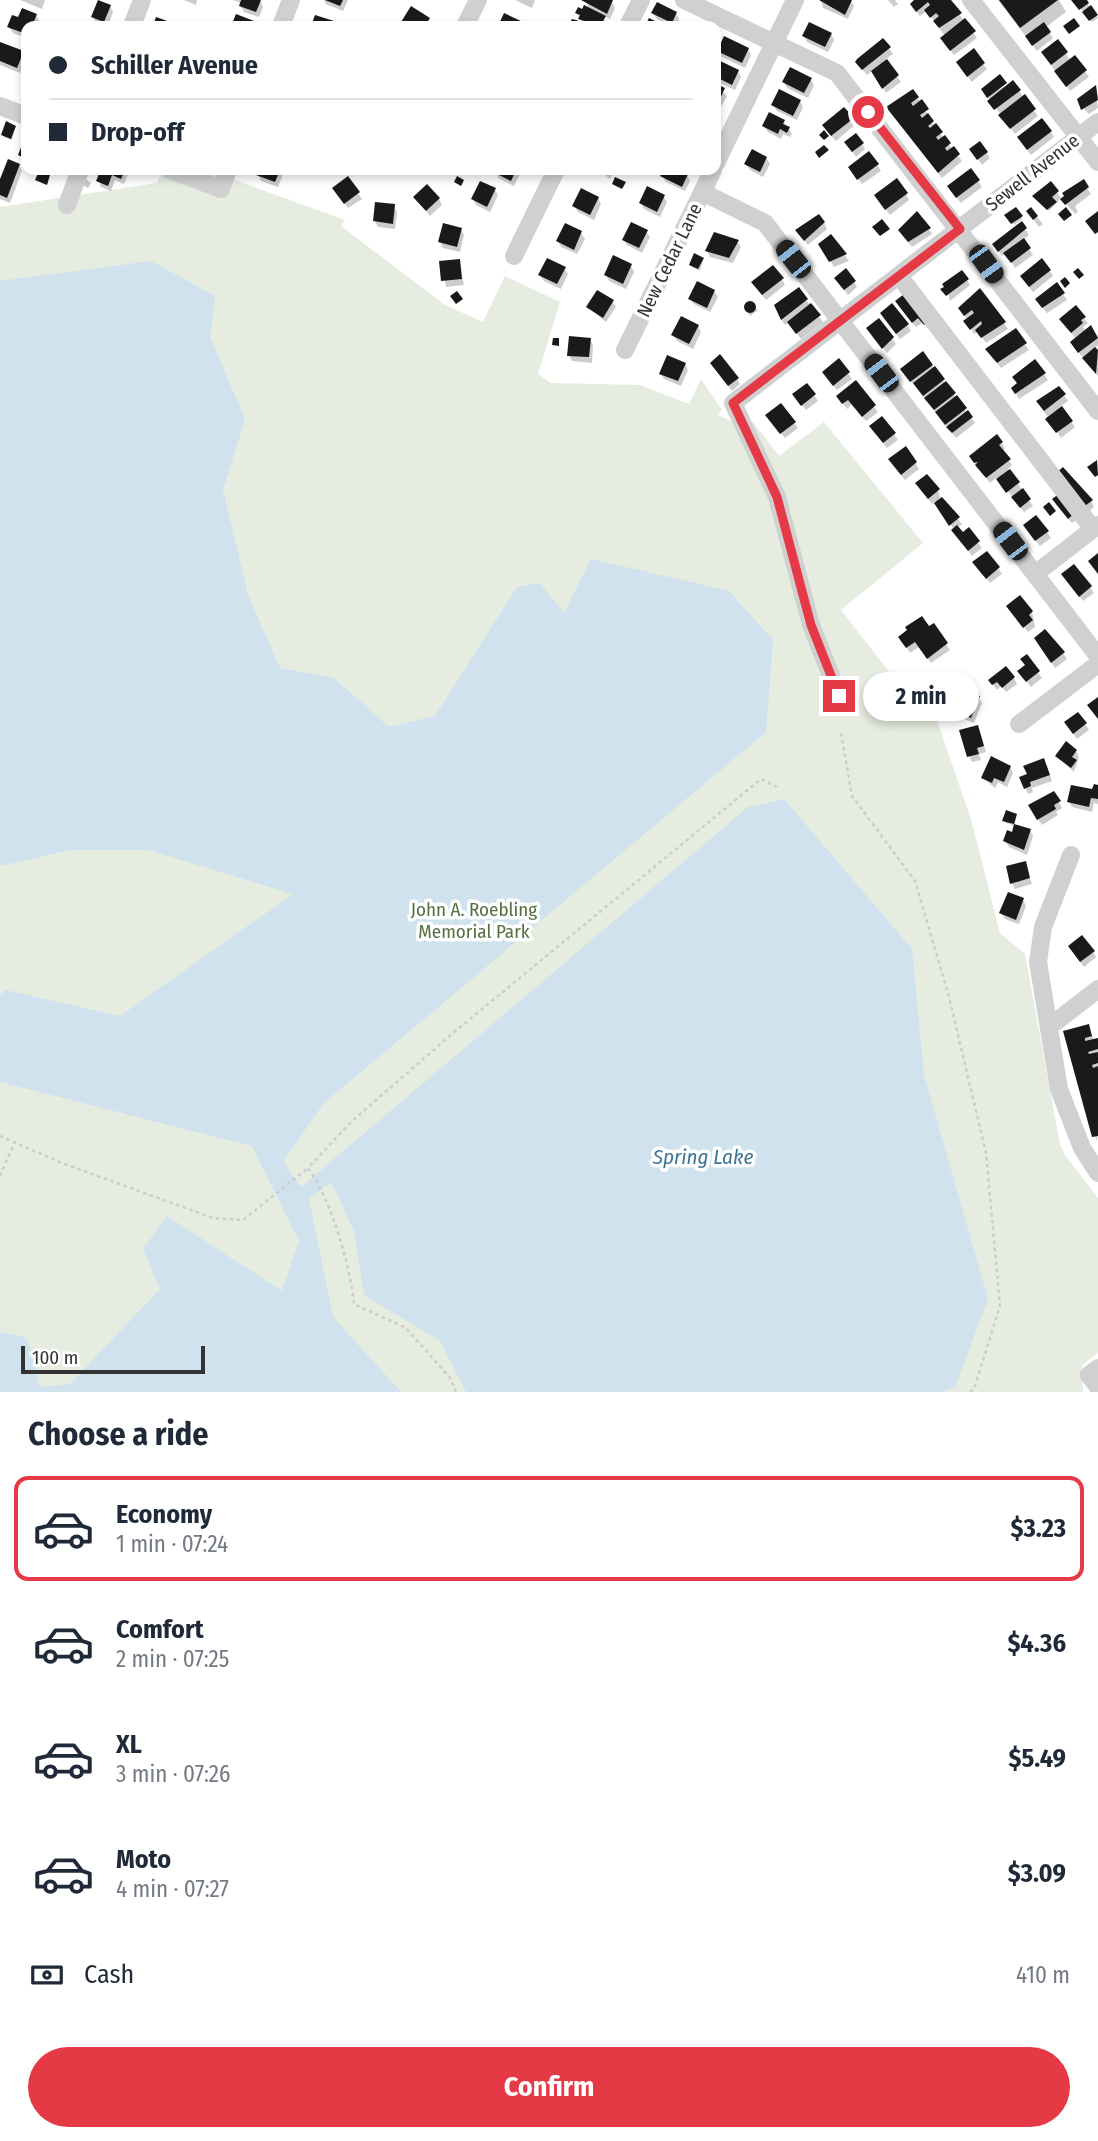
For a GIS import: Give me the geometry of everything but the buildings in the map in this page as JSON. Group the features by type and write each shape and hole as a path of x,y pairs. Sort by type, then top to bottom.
{"street":[{"path":"134,21 142,0"},
{"path":"283,21 291,0"},
{"path":"468,21 478,0"},
{"path":"630,21 641,0"},
{"path":"684,0 837,73 1098,411"},
{"path":"721,153 795,0"},
{"path":"971,0 1098,162"},
{"path":"0,106 21,114"},
{"name":"Sewell Avenue","path":"839,696 811,625 777,497 733,403 1098,122"},
{"path":"67,205 78,175"},
{"path":"185,175 221,189 226,175"},
{"path":"514,256 554,175"},
{"name":"New Cedar Lane","path":"625,350 710,175"},
{"path":"702,192 765,223 1098,656"},
{"path":"899,276 1096,527 1035,574"},
{"path":"1019,724 1098,664"},
{"path":"1071,855 1040,943 1039,971 1052,1058 1066,1109 1082,1148 1098,1172"},
{"path":"1049,1027 1098,989"}],"path":[{"path":"841,733 852,796 915,881 949,997 986,1153 1000,1306 976,1390 970,1392"},
{"path":"0,1136 62,1163 213,1218 243,1220 299,1177 351,1122 453,1033 761,779 777,787"},
{"path":"0,1176 15,1141"},
{"path":"308,1168 326,1195 351,1270 354,1304 406,1328 450,1378 456,1392"}],"green space":[{"name":"John A. Roebling Memorial Park","path":"161,175 178,180 221,175 345,220 341,226 445,305 483,322 505,276 560,302 538,374 551,383 640,385 689,404 701,379 722,410 718,415 731,421 741,431 753,422 779,456 824,422 923,543 841,610 925,718 934,712 971,819 1000,933 1025,954 1060,1144 1065,1155 1098,1198 1098,1353 1082,1365 1083,1392 0,1392 0,207 157,183"}],"water":[{"name":"Spring Lake","path":"151,261 215,296 210,337 245,419 223,490 248,595 280,668 334,678 389,727 435,716 517,587 540,583 564,613 591,559 729,591 773,640 766,732 324,1103 283,1161 301,1187 748,807 784,799 912,949 924,1075 988,1299 955,1387 941,1392 466,1392 440,1341 364,1295 354,1231 331,1182 309,1199 333,1317 401,1392 0,1392 0,1332 27,1338 40,1387 70,1384 160,1289 143,1249 167,1216 282,1291 299,1241 252,1146 0,1082 0,995 5,990 120,1016 293,894 148,850 71,850 0,866 0,281"}],"route":[{"path":"839,696 811,625 777,497 733,403 960,229 868,112"}]}
